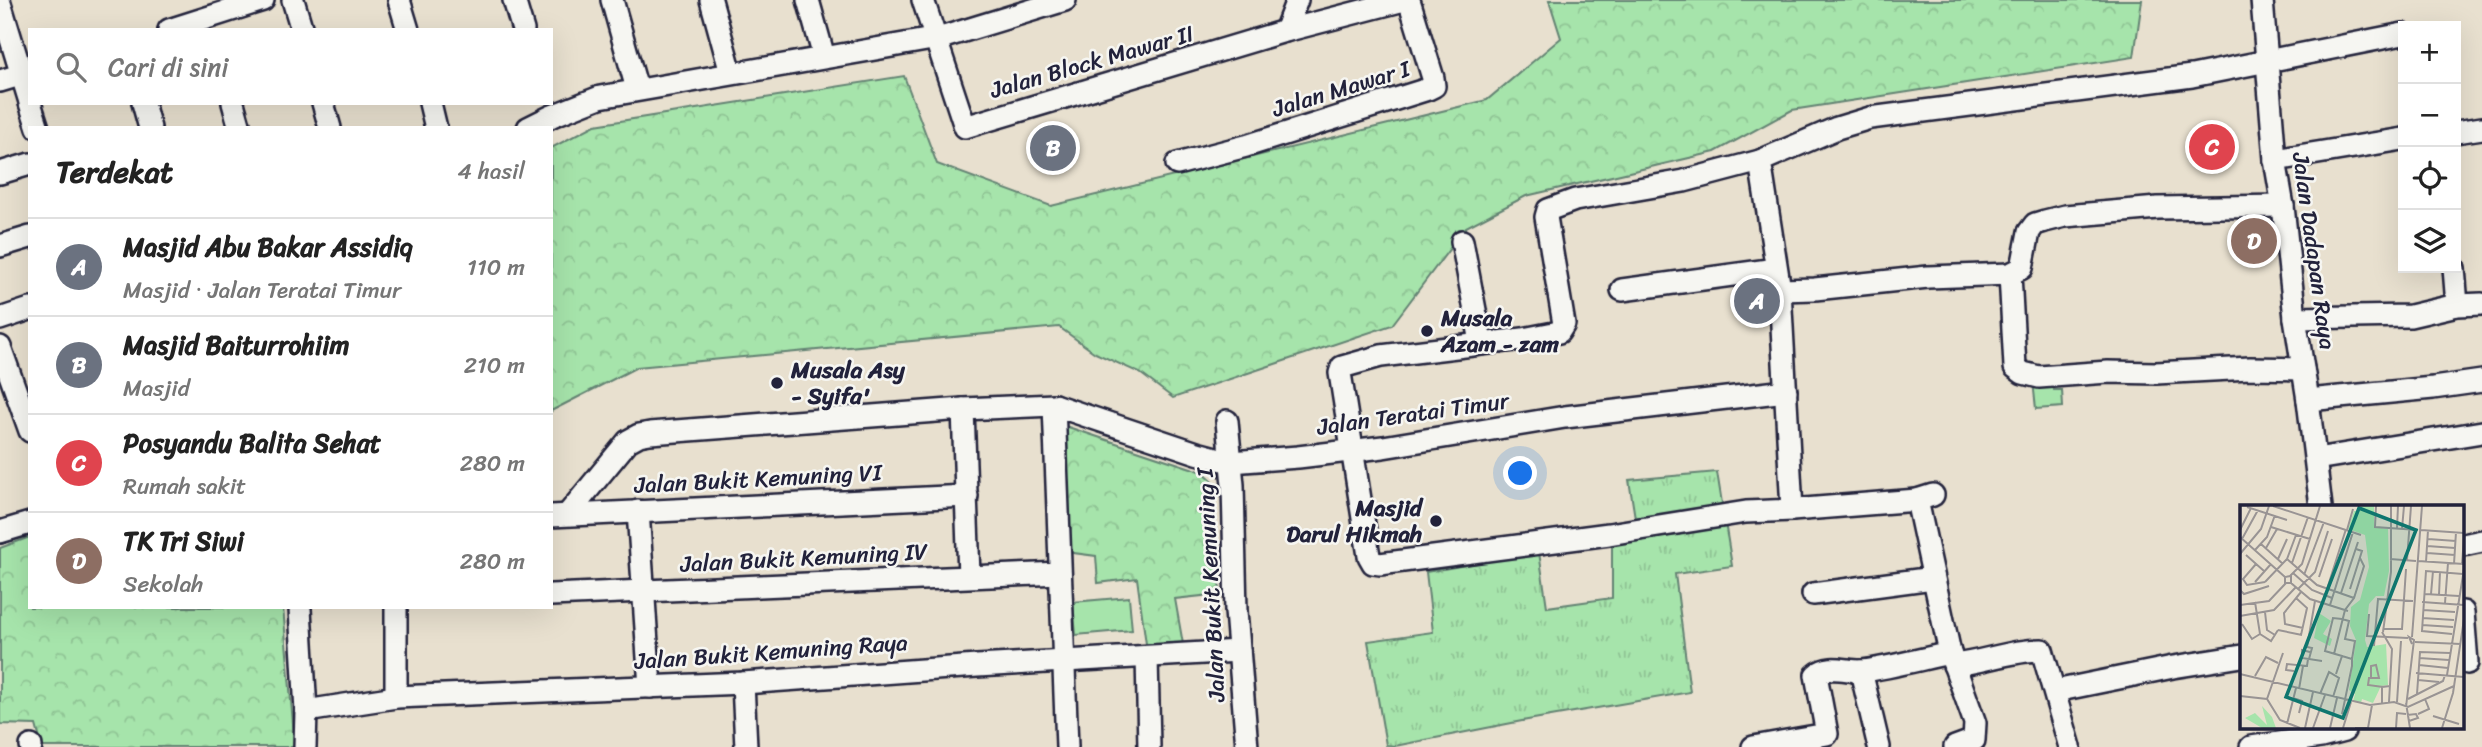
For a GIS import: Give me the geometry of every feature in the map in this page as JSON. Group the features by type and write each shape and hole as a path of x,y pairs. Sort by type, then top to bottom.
{"street":[{"path":"183,28 210,24 263,0"},
{"path":"293,0 301,28"},
{"path":"399,0 407,28"},
{"path":"514,0 522,28"},
{"path":"612,0 637,89"},
{"path":"711,0 731,73"},
{"path":"808,0 824,57"},
{"path":"923,0 935,38"},
{"path":"532,126 600,97 935,38 1033,5 1065,0"},
{"path":"1285,31 1297,0"},
{"name":"Jalan Block Mawar II","path":"935,38 965,127 1285,31 1406,0"},
{"name":"Jalan Mawar I","path":"1178,164 1246,146 1434,86 1406,0"},
{"name":"Jalan Dadapan Raya","path":"2262,0 2275,160 2321,505"},
{"path":"0,3 25,73 28,91"},
{"path":"1955,747 1974,740 1976,730 1952,659 1933,578 1925,498 1746,512 1609,534 1376,564 1369,556 1339,373 1342,367 1381,356 1553,335 1564,324 1546,217 1551,208 1575,200 1684,181 1760,161 1837,128 1870,118 2192,76 2398,35"},
{"path":"0,81 25,73"},
{"path":"31,105 37,126"},
{"path":"144,105 150,126"},
{"path":"234,105 239,126"},
{"path":"324,105 329,126"},
{"path":"430,105 436,126"},
{"path":"2461,131 2482,128"},
{"path":"2275,160 2398,140"},
{"path":"1760,161 1780,290 1792,510"},
{"path":"0,173 28,165"},
{"path":"1780,290 1928,277 2010,274 2022,268 2028,232 2035,224 2065,216 2158,208 2283,206"},
{"path":"0,246 28,238"},
{"path":"1462,241 1481,342"},
{"path":"1622,290 1776,269"},
{"path":"2455,273 2458,304"},
{"path":"2010,274 2015,367 2023,373 2039,377 2250,368 2304,369"},
{"path":"2295,318 2410,316 2458,304 2482,304"},
{"path":"0,319 28,310"},
{"path":"0,347 28,425"},
{"path":"2308,400 2482,381"},
{"name":"Jalan Teratai Timur","path":"1054,405 1231,462 1298,457 1565,417 1786,391"},
{"path":"560,515 628,441 639,435 963,409 1054,405 1067,747"},
{"path":"963,409 969,576"},
{"name":"Jalan Bukit Kemuning I","path":"1227,421 1239,651 1247,747"},
{"path":"2316,458 2482,432"},
{"name":"Jalan Bukit Kemuning VI","path":"560,515 967,496"},
{"path":"638,511 650,687"},
{"path":"0,532 28,524"},
{"path":"2464,545 2482,541"},
{"name":"Jalan Bukit Kemuning IV","path":"553,596 1060,573"},
{"path":"1813,594 1933,578"},
{"path":"300,609 306,711 305,747"},
{"path":"396,609 396,697"},
{"path":"2464,618 2471,663"},
{"path":"1753,747 1828,740 1816,676 1829,668 1861,671 1952,659 1982,661 2018,651 2042,650 2070,747"},
{"name":"Jalan Bukit Kemuning Raya","path":"306,711 396,697 743,683 938,668 1239,651"},
{"path":"2055,691 2240,656"},
{"path":"1147,657 1149,747"},
{"path":"1861,671 1879,747"},
{"path":"743,683 746,747"},
{"path":"2251,747 2344,735"}],"green space":[{"path":"1549,0 2142,0 2134,57 1792,110 1715,152 1526,196 1466,227 1392,325 1173,398 1140,373 1095,353 1059,327 637,367 553,410 553,147 595,125 904,76 937,164 1051,206 1487,100 1561,38"},
{"path":"2053,380 2054,390 2062,390 2063,407 2036,409 2033,381"},
{"path":"1065,426 1203,472 1212,480 1220,594 1175,599 1183,644 1146,644 1137,578 1098,583 1096,556 1066,552"},
{"path":"1717,472 1732,566 1675,574 1690,692 1395,746 1386,745 1368,641 1433,632 1426,572 1539,552 1547,607 1612,598 1612,543 1679,535 1676,513 1635,518 1629,480"},
{"path":"28,538 28,609 283,609 295,747 42,747 36,725 0,724 0,548"},
{"path":"1129,597 1132,630 1076,635 1073,602"}],"place":[{"name":"Posyandu Balita Sehat","path":"2212,147"},
{"name":"Masjid Baiturrohiim","path":"1053,148"},
{"name":"TK Tri Siwi","path":"2254,241"},
{"name":"Masjid Abu Bakar Assidiq","path":"1757,301"},
{"name":"Musala Azam - zam","path":"1427,331"},
{"name":"Musala Asy - Syifa'","path":"777,383"},
{"name":"Masjid Darul Hikmah","path":"1436,521"}]}
